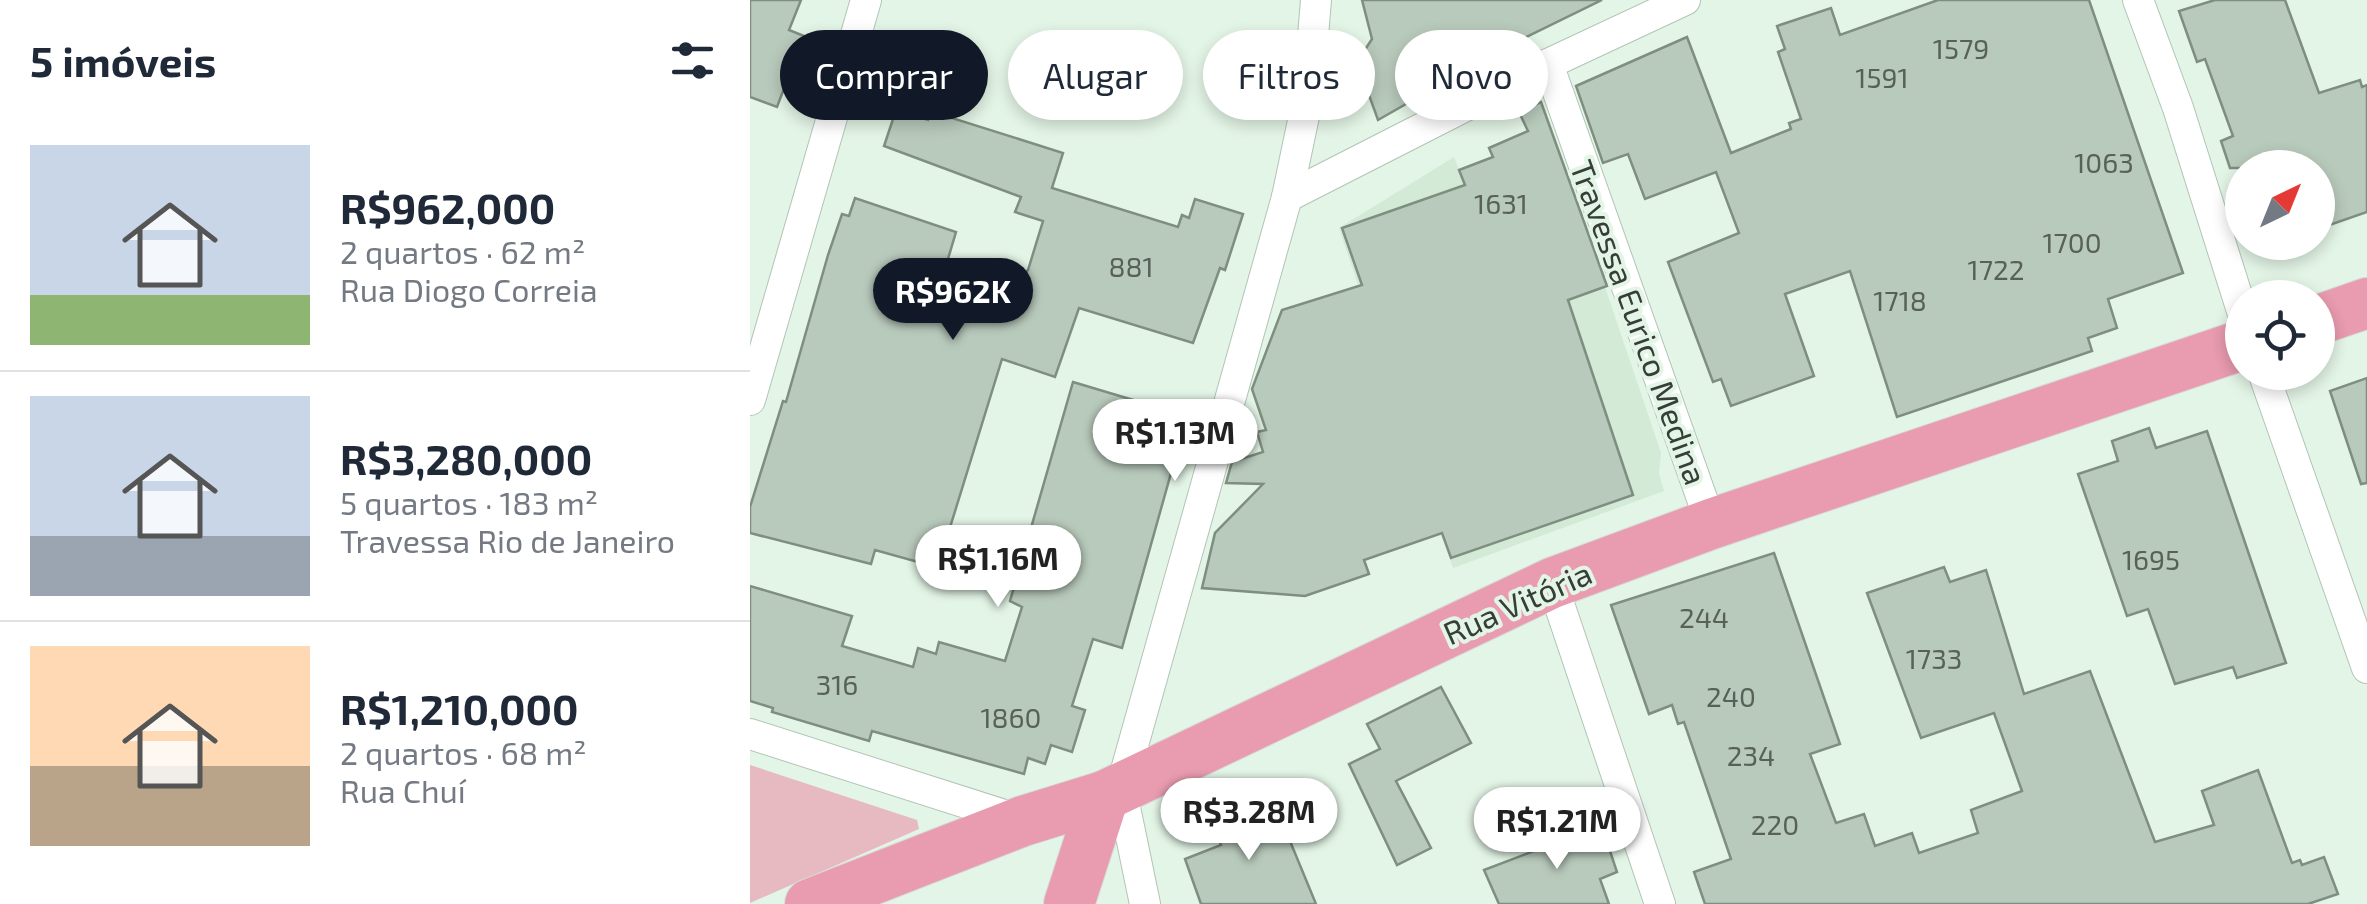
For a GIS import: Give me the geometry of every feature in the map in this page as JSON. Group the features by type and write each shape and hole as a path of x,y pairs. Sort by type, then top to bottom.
{"main road":[{"path":"2335,314 2367,303"},
{"name":"Rua Vitória","path":"810,904 1023,821 1113,792 1552,583 1711,524 2225,351"},
{"path":"1069,904 1113,792"}],"street":[{"path":"750,400 866,0"},
{"path":"1146,904 1113,792 1286,197 1308,97 1316,0"},
{"path":"1548,64 1685,0"},
{"path":"2138,0 2178,108 2232,280"},
{"name":"Travessa Eurico Medina","path":"1548,64 1711,524"},
{"path":"1286,197 1438,120"},
{"path":"2269,390 2367,668"},
{"path":"1552,583 1660,904"},
{"path":"750,734 1023,821"}],"shaded area":[{"path":"1454,157 1516,318 1605,287 1661,453 1659,473 1664,491 1453,568 1339,228"},
{"path":"750,765 917,820 919,829 750,903"}],"building":[{"path":"750,0 801,0 789,30 780,30 777,107 750,97"},
{"path":"1362,0 1602,0 1541,30 1395,30 1395,110 1378,120 1375,30 1370,30"},
{"path":"1938,0 2089,0 2183,273 2108,299 2117,328 2088,338 2092,351 1897,417 1850,271 1785,294 1814,376 1731,406 1721,379 1713,382 1668,262 1739,233 1716,172 1645,199 1628,154 1603,163 1576,86 1687,37 1731,153 1791,129 1789,123 1801,119 1778,52 1785,49 1777,26 1831,8 1840,35"},
{"path":"2215,0 2285,0 2319,93 2360,80 2362,87 2367,85 2367,212 2335,223 2335,150 2225,153 2221,141 2233,136 2205,59 2197,62 2179,11"},
{"path":"893,120 958,120 1063,153 1052,188 1178,227 1182,215 1189,218 1195,199 1243,214 1225,270 1220,268 1193,343 1079,308 1055,377 1002,359 948,534 963,538 954,572 875,550 871,564 750,533 750,507 783,401 786,402 828,255 842,214 849,216 855,198 956,232 945,269 1009,288 1028,270 1043,221 1015,212 1021,197 884,146"},
{"path":"1523,120 1547,120 1607,286 1568,300 1633,495 1451,558 1442,533 1364,560 1369,574 1305,596 1202,588 1215,533 1263,484 1226,483 1232,462 1263,452 1257,432 1266,430 1252,389 1282,310 1362,285 1342,228 1465,185 1459,170 1493,157 1489,148 1528,131"},
{"path":"2367,378 2367,483 2361,484 2330,391"},
{"path":"1073,382 1187,416 1122,648 1093,639 1072,706 1085,710 1072,752 1051,745 1045,764 1028,758 1024,774 872,731 869,741 772,712 773,708 750,701 750,586 852,616 842,646 913,667 918,648 936,654 939,642 1005,661 1022,607 1010,601"},
{"path":"2149,428 2156,448 2207,431 2286,663 2237,678 2233,667 2175,684 2148,609 2127,616 2078,474 2118,461 2112,441"},
{"path":"1774,553 1840,744 1810,754 1836,823 1864,814 1875,846 1912,833 1919,853 1978,833 1971,810 2022,791 1994,713 1921,738 1867,593 1944,567 1950,582 1986,570 2024,694 2090,671 2155,842 2214,825 2202,791 2258,770 2292,863 2300,860 2302,865 2324,857 2338,894 2308,904 1705,904 1694,872 1731,859 1684,722 1678,724 1672,705 1649,714 1611,605"},
{"path":"1441,687 1471,743 1396,781 1431,848 1397,865 1349,764 1380,749 1367,724"},
{"path":"1238,798 1250,824 1278,812 1316,904 1201,904 1185,859 1221,845 1211,817"},
{"path":"1600,821 1617,872 1600,879 1609,904 1499,904 1484,870 1568,838 1566,834"}]}
